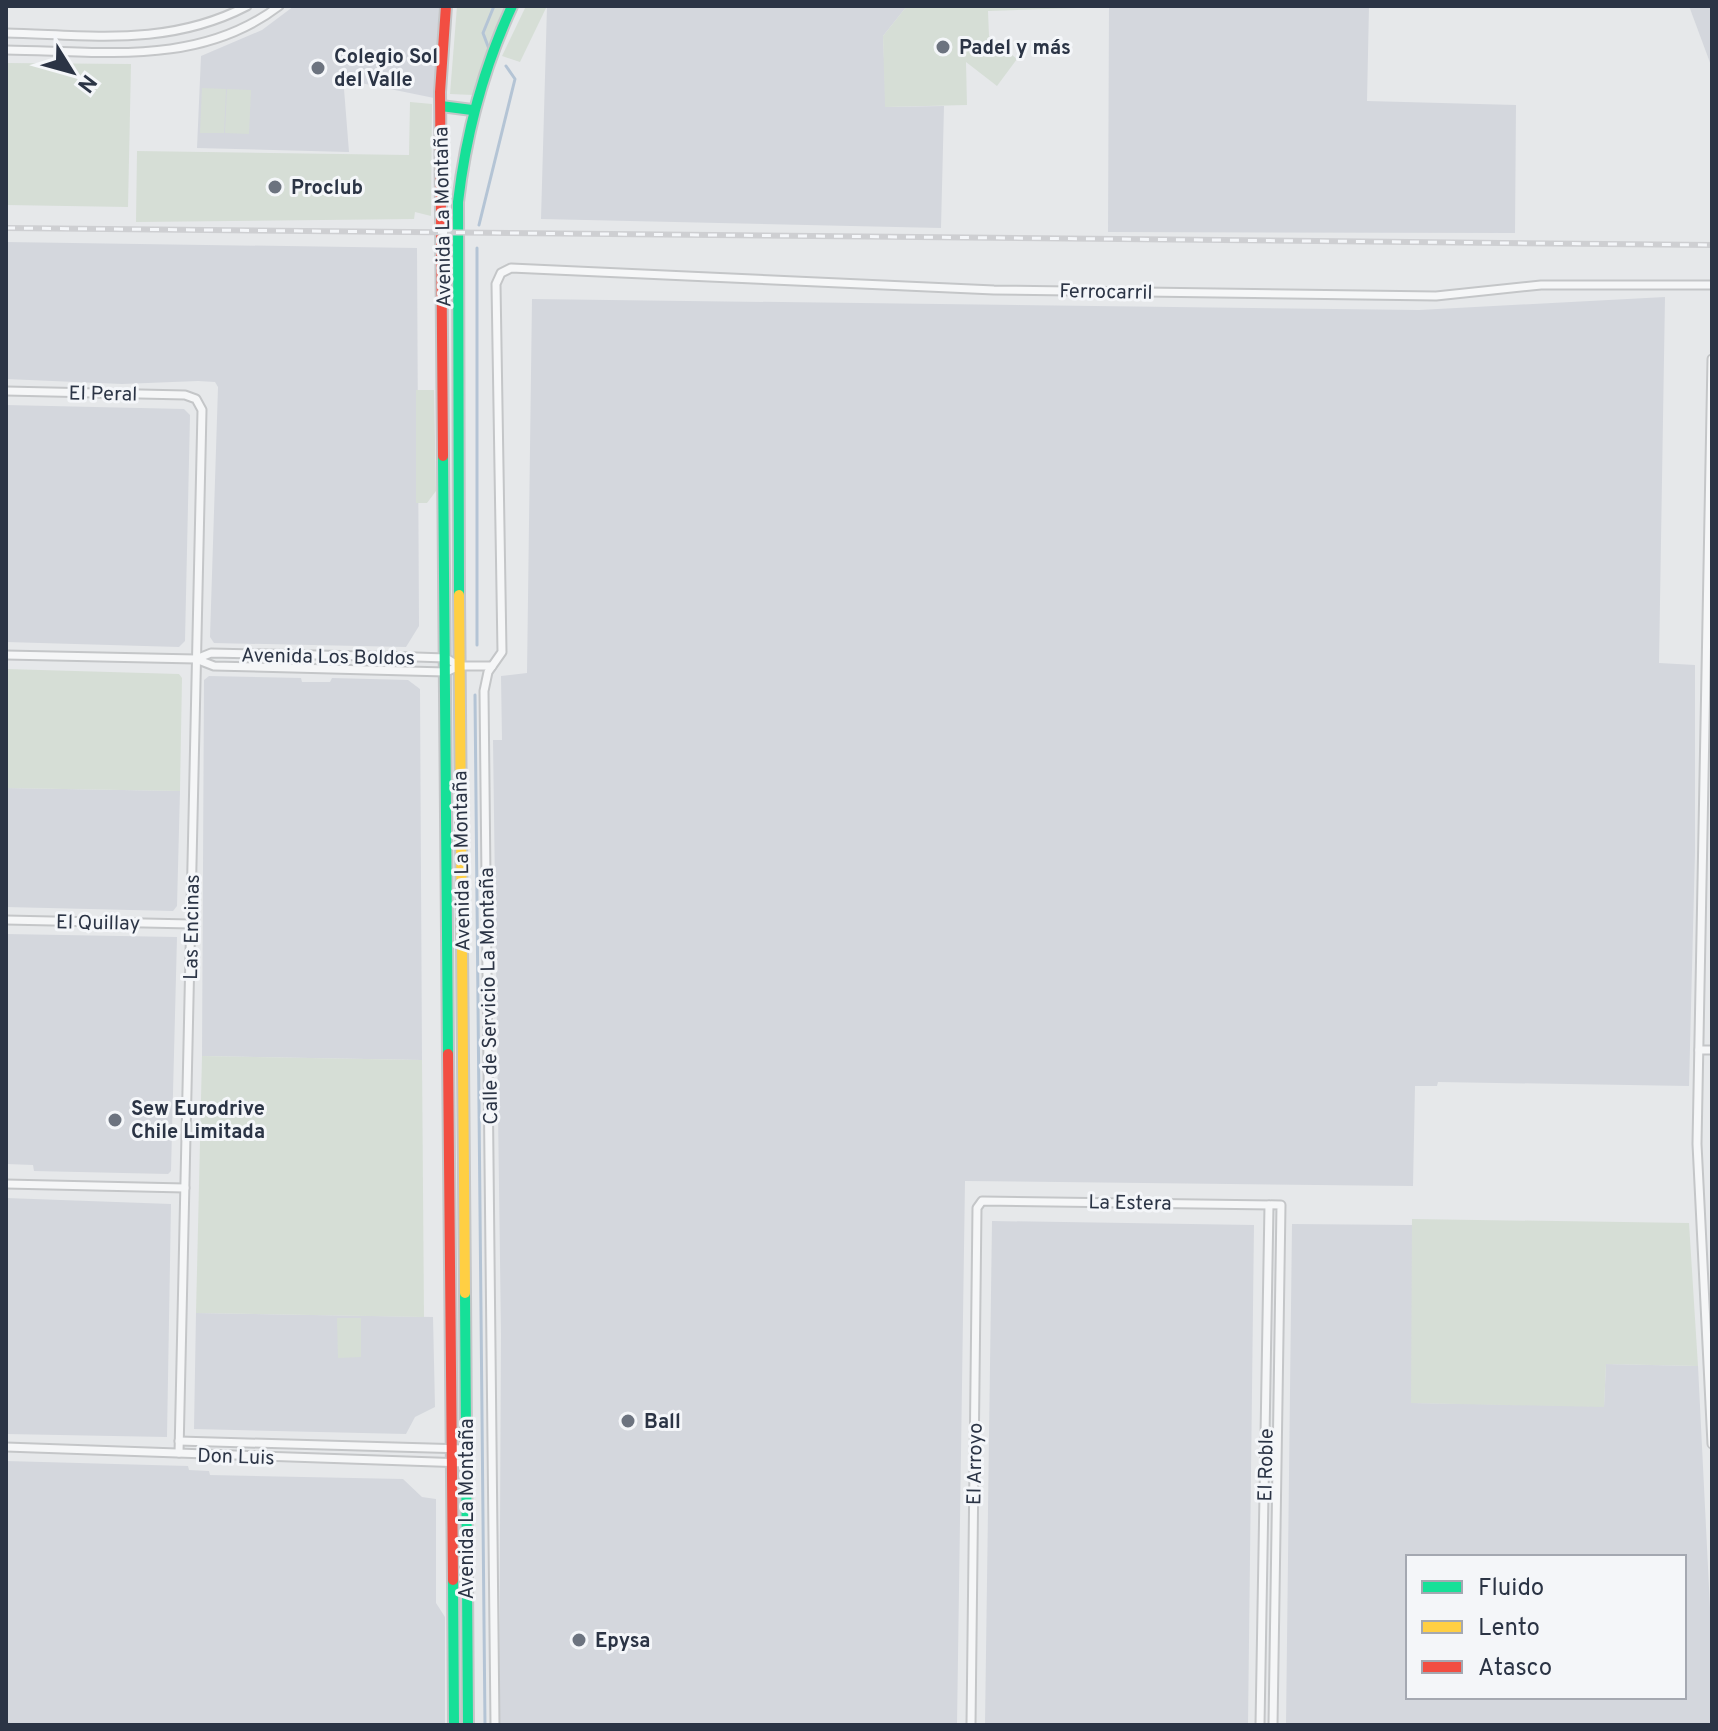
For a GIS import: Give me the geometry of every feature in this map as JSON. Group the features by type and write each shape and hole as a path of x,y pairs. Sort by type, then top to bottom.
{"main road":[{"name":"Avenida La Montaña","path":"446,6 441,106 454,1725"},
{"name":"Avenida La Montaña","path":"468,1725 456,231 461,169 472,110 486,64 512,6"},
{"path":"441,106 472,110"},
{"path":"452,1537 466,1537"}],"street":[{"path":"6,33 155,36 202,27 247,6"},
{"path":"6,50 164,52 210,43 236,33 279,6"},
{"name":"Ferrocarril","path":"501,273 511,268 994,290 1436,296 1541,285 1712,285"},
{"name":"Calle de Servicio La Montaña","path":"495,1725 484,691 485,680 502,652 496,284 501,273"},
{"path":"1712,359 1697,1144 1712,1444"},
{"name":"El Peral","path":"6,391 185,395 198,401"},
{"name":"Las Encinas","path":"179,1453 202,410 198,401"},
{"name":"Avenida Los Boldos","path":"196,659 211,653 446,658"},
{"name":"Avenida Los Boldos","path":"6,655 196,659 214,666 446,672 459,666 492,666"},
{"path":"446,658 459,666"},
{"name":"El Quillay","path":"6,920 191,924"},
{"path":"1699,1050 1712,1050"},
{"path":"6,1184 185,1188"},
{"name":"La Estera","path":"979,1203 1281,1205"},
{"name":"El Arroyo","path":"971,1725 979,1203"},
{"name":"El Roble","path":"1260,1725 1269,1205"},
{"name":"El Roble","path":"1273,1725 1281,1205"},
{"path":"179,1441 465,1449"},
{"name":"Don Luis","path":"6,1447 465,1463"},
{"path":"1260,1711 1273,1711"}],"shaded area":[{"name":"Colegio Sol del Valle","path":"294,6 439,6 434,98 351,81 344,89 349,152 197,148 201,56 262,30"},
{"path":"457,6 509,6 473,95 450,94"},
{"path":"526,6 547,6 520,62 502,56"},
{"path":"547,6 907,6 883,36 886,107 944,106 941,228 541,219"},
{"name":"Padel y más","path":"907,6 1109,7 988,11 989,36 1017,59 997,86 966,62 967,105 885,107 883,36"},
{"path":"1109,6 1369,6 1367,101 1516,105 1515,233 1108,232"},
{"path":"1689,6 1712,6 1712,68"},
{"path":"6,63 131,64 128,207 6,205"},
{"path":"202,88 226,89 224,133 200,133"},
{"path":"227,89 251,90 249,134 225,133"},
{"name":"Proclub","path":"410,102 432,104 431,216 415,212 414,219 136,222 137,151 409,155"},
{"path":"6,242 417,248 419,626 406,647 214,643 210,637 218,387 215,382 198,381 122,384 6,379"},
{"path":"1665,297 1659,663 1695,665 1695,852 1689,1086 1438,1082 1437,1086 1415,1086 1413,1186 965,1181 957,1725 499,1725 501,1334 493,740 502,740 501,676 527,673 532,299 1419,310"},
{"path":"416,390 434,390 436,491 427,503 416,503"},
{"path":"6,405 184,409 190,415 185,641 179,647 6,642"},
{"path":"6,669 179,674 182,678 180,791 6,788"},
{"path":"209,676 301,678 302,682 330,682 332,678 408,680 420,689 422,1060 202,1056 204,680"},
{"path":"6,788 180,791 177,906 173,911 6,907"},
{"path":"6,934 177,937 171,1171 168,1174 34,1171 33,1165 6,1164"},
{"path":"202,1056 422,1060 424,1317 196,1313"},
{"path":"6,1198 171,1204 167,1437 6,1434"},
{"path":"1412,1219 1689,1223 1698,1366 1606,1364 1604,1407 1411,1403"},
{"path":"992,1221 1254,1225 1248,1725 985,1725"},
{"path":"1292,1224 1412,1225 1412,1403 1604,1406 1606,1364 1698,1366 1712,1648 1712,1725 1286,1725"},
{"path":"196,1313 433,1317 435,1407 415,1417 406,1434 194,1429"},
{"path":"337,1318 361,1318 361,1357 338,1358"},
{"path":"6,1461 188,1466 189,1470 209,1471 210,1475 403,1479 422,1497 436,1499 436,1603 445,1617 445,1725 6,1725"}],"waterway":[{"path":"489,49 483,33 494,6"},
{"path":"479,225 515,79 506,66"},
{"path":"477,248 477,645"},
{"path":"475,695 485,1725"}],"railway":[{"path":"6,228 1712,245"}],"traffic: fast":[{"path":"459,595 458,202 477,102 512,6"},
{"path":"441,106 472,110"},
{"path":"443,456 448,1054"},
{"path":"465,1293 468,1725"},
{"path":"453,1580 454,1725"}],"traffic: slow":[{"path":"459,595 465,1293"}],"traffic: jam":[{"path":"443,456 440,92 446,6"},
{"path":"448,1054 453,1580"}],"place":[{"name":"Padel y más","path":"943,47"},
{"name":"Colegio Sol del Valle","path":"318,68"},
{"name":"Proclub","path":"275,187"},
{"name":"Sew Eurodrive Chile Limitada","path":"115,1120"},
{"name":"Ball","path":"628,1421"},
{"name":"Epysa","path":"579,1640"}]}
